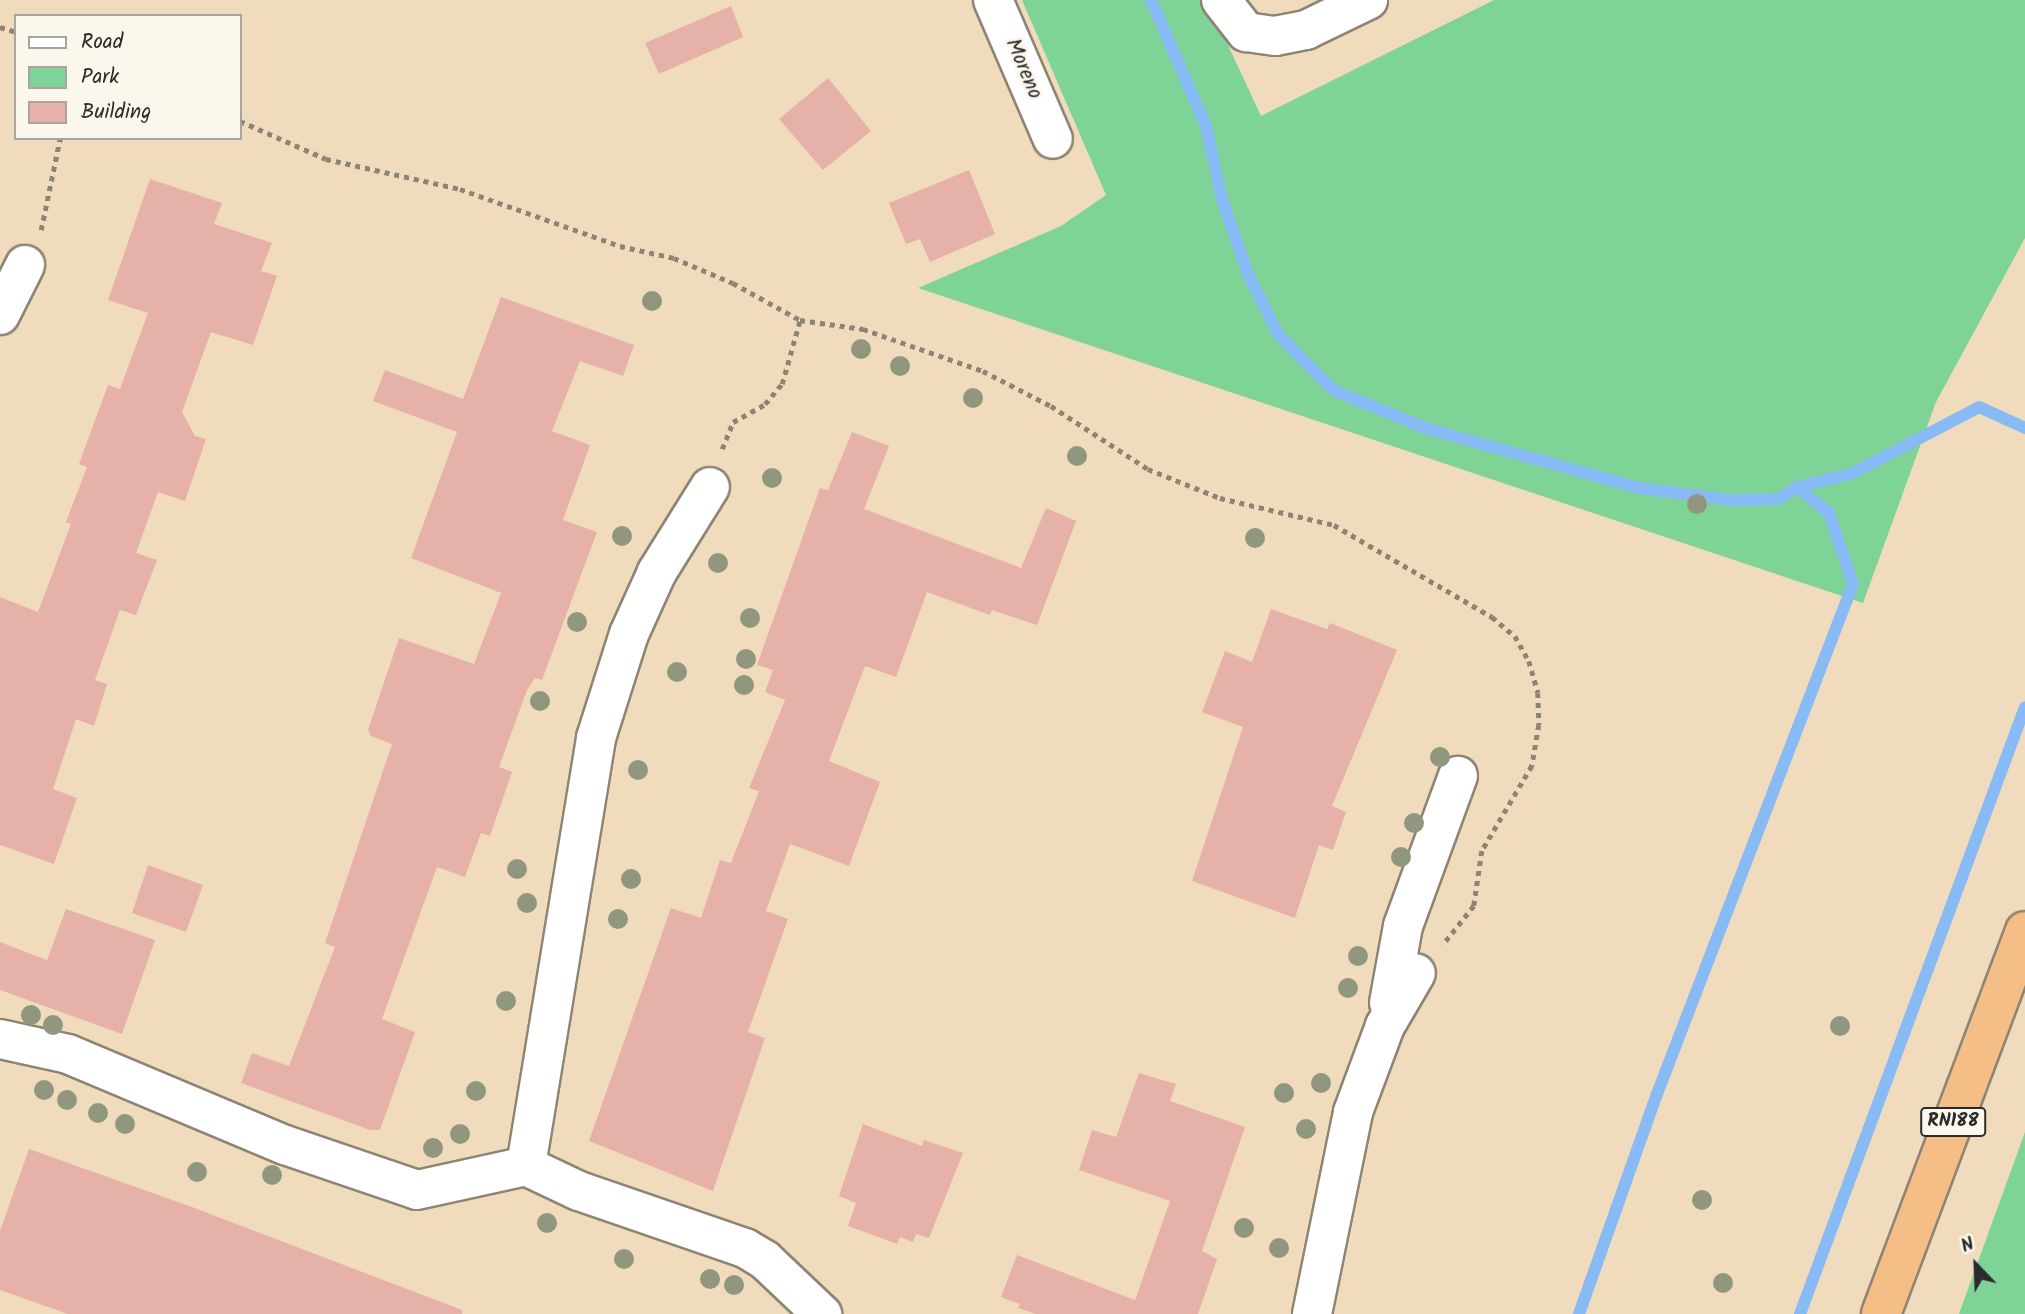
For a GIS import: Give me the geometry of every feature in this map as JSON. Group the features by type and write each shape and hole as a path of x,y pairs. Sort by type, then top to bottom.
{"highway":[{"name":"RN188","path":"1881,1314 2025,931"}],"street":[{"name":"Moreno","path":"993,0 1053,139"},
{"path":"1221,0 1246,32 1275,36 1306,30 1368,0"},
{"path":"0,315 25,265"},
{"path":"526,1166 596,738 629,634 657,572 710,487"},
{"path":"1385,1026 1403,926 1458,776"},
{"path":"1312,1314 1353,1112 1385,1026 1416,973"},
{"path":"0,1039 68,1054 285,1145 417,1190 526,1166 579,1191 745,1248 765,1260 822,1314"}],"path":[{"path":"242,122 326,159 460,189 620,246 674,258 733,283 800,320 863,329 983,371 1051,406 1149,469 1220,498 1334,525 1492,617 1515,636 1529,661 1538,693 1539,725 1532,766 1482,850 1474,906 1460,928 1416,973"},
{"path":"25,265 41,229 60,140"},
{"path":"710,487 733,422 765,404 782,384 800,320"}],"green space":[{"path":"1022,0 1207,0 1261,116 1494,0 2025,0 2025,238 1936,402 1863,603 918,288 1061,226 1106,195"},
{"path":"2025,1132 2025,1314 1959,1314"}],"building":[{"path":"731,6 743,37 659,74 645,43"},
{"path":"828,78 871,131 823,170 779,119"},
{"path":"969,170 995,234 930,262 920,239 906,244 889,203"},
{"path":"150,179 222,203 214,224 272,243 261,271 277,276 253,345 211,332 182,412 195,436 206,439 185,501 158,492 136,553 157,560 136,615 120,610 95,680 107,684 94,726 76,719 53,789 77,798 54,864 0,845 0,597 38,612 71,524 66,522 87,467 79,464 108,385 120,389 148,313 108,300"},
{"path":"501,297 634,345 623,376 580,361 552,431 590,445 563,520 597,532 542,680 535,678 527,690 499,767 512,772 490,836 481,833 465,877 437,867 382,1019 415,1032 380,1130 370,1130 241,1083 252,1053 289,1066 335,947 325,943 392,744 371,736 368,730 399,638 474,664 501,593 411,558 457,432 373,401 385,370 463,399"},
{"path":"852,432 889,446 864,509 1021,568 1046,508 1076,521 1037,625 992,610 990,615 927,592 896,677 865,666 829,761 880,782 849,866 790,844 766,911 788,919 748,1032 765,1038 713,1191 589,1141 671,908 701,918 720,860 731,863 759,791 749,788 785,700 765,692 773,670 757,665 820,488 828,490"},
{"path":"1271,609 1327,629 1330,623 1397,650 1332,806 1346,812 1333,850 1319,845 1295,918 1192,881 1243,727 1202,712 1225,651 1252,662"},
{"path":"148,865 203,885 186,932 132,913"},
{"path":"66,909 155,940 122,1034 0,990 0,942 47,960"},
{"path":"1139,1073 1176,1084 1170,1101 1245,1127 1202,1251 1217,1259 1198,1314 1036,1314 1018,1308 1020,1304 1001,1297 1017,1255 1135,1300 1170,1201 1079,1170 1092,1130 1116,1137"},
{"path":"863,1124 922,1146 924,1140 963,1153 929,1238 916,1234 913,1242 900,1237 897,1244 848,1226 856,1203 839,1196"},
{"path":"29,1149 192,1207 462,1310 462,1314 68,1314 0,1290 0,1231"}],"waterway":[{"path":"1151,0 1206,126 1222,199 1248,274 1278,334 1333,390 1425,428 1638,488 1731,500 1779,499 1797,487 1853,473 1979,407 2025,428"},
{"path":"1579,1314 1657,1094 1853,584 1829,513 1797,487"},
{"path":"1800,1314 2025,707"}]}
